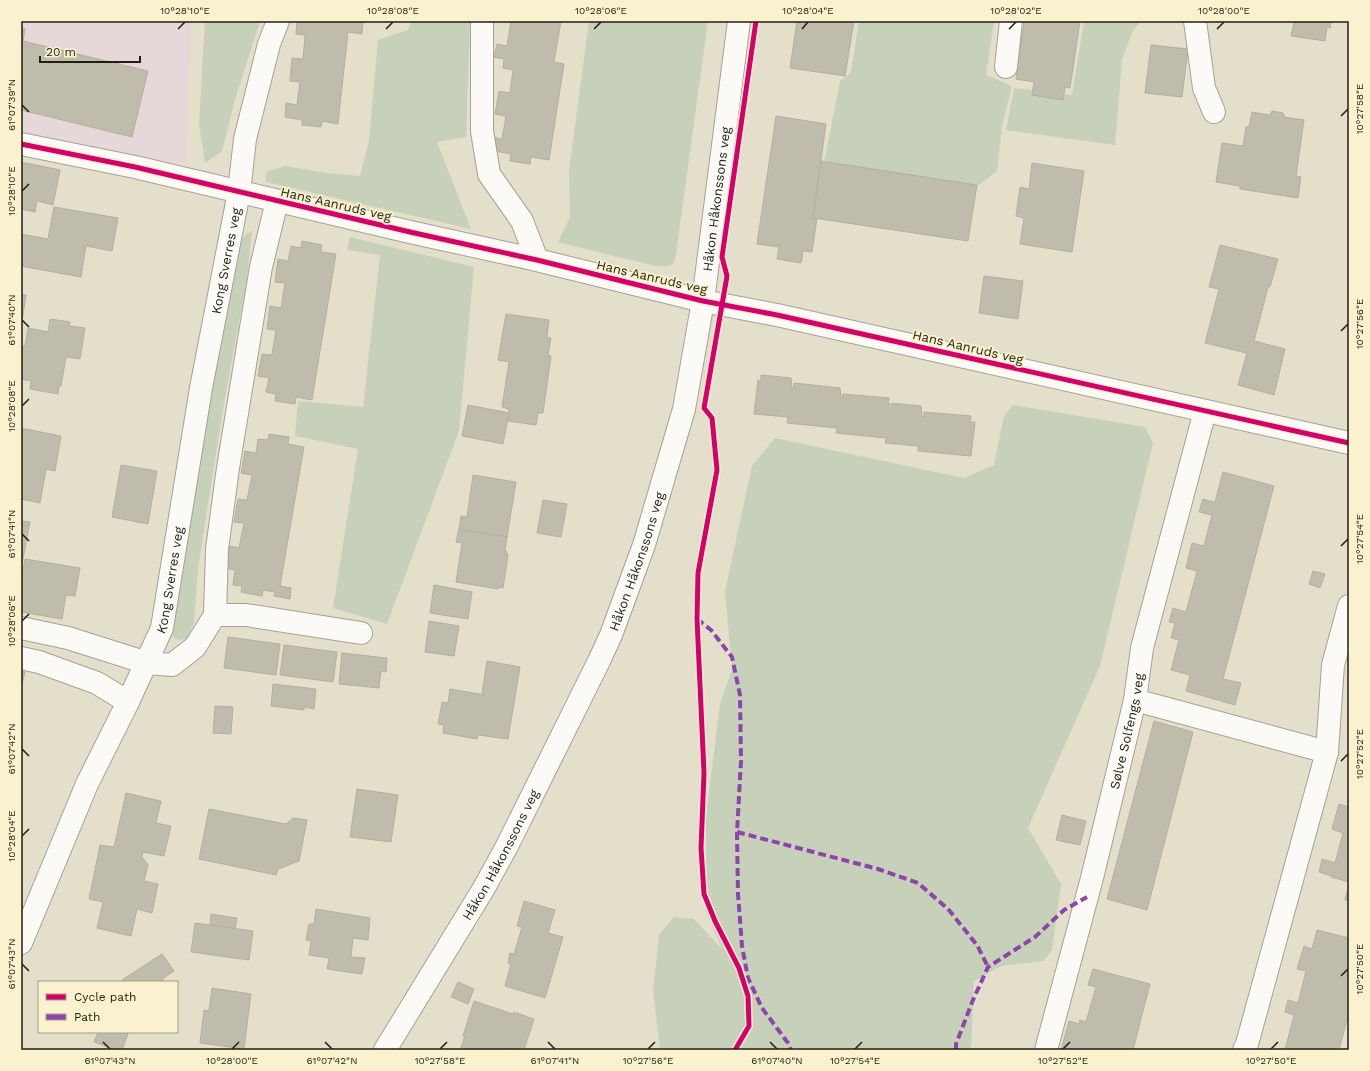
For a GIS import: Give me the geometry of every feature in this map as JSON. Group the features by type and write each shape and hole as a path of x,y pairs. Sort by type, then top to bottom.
{"street":[{"name":"Kong Sverres veg","path":"21,943 87,784 147,663 162,628 201,388 239,192 245,139 269,44 278,21"},
{"path":"482,21 482,131 489,174 522,221 537,260"},
{"name":"Håkon Håkonssons veg","path":"385,1050 484,888 514,832 611,635 644,545 684,409 704,301 739,21"},
{"path":"1006,68 1011,21"},
{"path":"1195,21 1204,88 1214,112"},
{"name":"Hans Aanruds veg","path":"21,144 135,167 276,201 537,260 704,301 784,316 1349,443"},
{"path":"21,628 68,638 147,663 172,665 194,647 215,615 217,549 228,468 261,267 276,201"},
{"name":"Sølve Solfengs veg","path":"1046,1050 1092,878 1135,700 1142,648 1205,411"},
{"path":"1244,1050 1247,1044 1327,752 1334,665 1349,606"},
{"path":"215,615 246,614 361,633"},
{"path":"21,658 39,662 97,683 128,702"},
{"path":"1135,700 1327,752"}],"shaded area":[{"path":"21,21 191,21 186,164 85,147 21,133"}],"green space":[{"path":"205,21 260,21 235,100 222,151 205,163 199,124"},
{"path":"412,21 470,21 466,137 437,142 471,229 266,182 266,172 285,166 327,173 360,176 369,141 378,40 408,30"},
{"path":"589,21 708,21 676,254 673,264 666,267 655,266 558,242 570,217 569,171"},
{"path":"859,21 994,21 986,75 1012,86 1002,126 997,171 979,185 824,163 840,81 851,72"},
{"path":"1084,21 1141,21 1132,32 1122,60 1115,145 1006,130 1014,88 1072,95"},
{"path":"252,230 247,279 224,403 198,568 194,622 187,638 178,640 172,636 217,359 241,239"},
{"path":"350,237 474,267 459,431 387,624 333,608 358,449 295,436 298,401 363,407 380,255 347,250"},
{"path":"1013,405 1145,427 1153,443 1100,666 1028,828 1061,884 1052,950 1044,961 1001,966 974,981 971,1050 660,1050 653,991 659,935 674,917 694,919 722,949 705,909 706,817 720,704 732,669 725,591 752,466 775,438 964,478 994,465 1004,416"}],"building":[{"path":"297,21 363,21 362,34 348,32 338,124 322,121 321,127 302,125 302,120 285,117 286,103 297,105 300,82 290,81 292,58 303,59 305,35 296,34"},
{"path":"511,21 561,21 554,62 564,64 549,160 531,157 530,164 510,161 511,154 489,150 491,137 502,139 506,116 495,114 499,91 510,93 513,70 503,68 504,59 494,57 497,44 507,46"},
{"path":"797,21 854,21 845,76 790,68"},
{"path":"1024,21 1080,21 1070,88 1065,87 1063,100 1032,95 1034,82 1016,79"},
{"path":"1288,21 1331,21 1330,28 1327,27 1325,41 1291,36 1294,22"},
{"path":"21,28 25,29 23,41 148,71 132,137 21,110"},
{"path":"1151,45 1188,49 1182,97 1145,93"},
{"path":"1272,111 1283,113 1284,117 1304,120 1296,176 1301,177 1298,198 1240,189 1240,186 1216,182 1222,143 1243,146 1246,127 1249,127 1252,112 1270,115"},
{"path":"776,116 826,124 813,218 817,218 812,252 803,251 801,263 777,259 779,247 757,244"},
{"path":"821,161 977,185 968,241 813,218"},
{"path":"21,162 60,170 53,205 37,201 35,212 21,209"},
{"path":"1032,163 1084,171 1072,252 1020,244 1024,218 1016,216 1020,187 1029,189"},
{"path":"54,207 118,218 112,251 86,246 81,277 21,266 21,234 48,239"},
{"path":"302,241 322,245 321,252 336,254 312,400 296,397 295,404 275,401 276,394 266,392 269,378 258,376 262,354 272,355 276,330 267,329 270,306 281,308 285,283 275,282 278,259 288,261 291,246 301,248"},
{"path":"1220,245 1278,259 1270,287 1268,287 1254,341 1285,349 1274,395 1238,385 1247,353 1205,343 1219,289 1209,287"},
{"path":"984,276 1023,281 1018,319 979,313"},
{"path":"21,294 26,295 22,321 21,321"},
{"path":"506,314 549,320 547,337 551,338 548,355 551,356 543,413 538,413 536,425 508,421 509,409 502,407 509,362 498,360"},
{"path":"50,319 70,322 69,326 85,328 80,359 66,357 61,386 59,386 58,394 30,389 31,381 21,379 21,346 25,346 28,328 48,332"},
{"path":"761,375 791,378 792,389 794,383 840,388 841,398 843,394 889,398 889,409 891,409 892,403 921,406 922,416 924,417 924,412 971,416 970,422 975,422 971,456 918,451 918,446 885,443 886,438 836,433 837,428 787,423 788,417 754,414 758,380 761,381"},
{"path":"468,405 509,413 503,444 462,436"},
{"path":"21,428 61,436 55,471 46,469 40,503 21,499"},
{"path":"269,434 289,437 288,444 304,447 280,586 291,588 290,599 274,596 275,592 263,590 262,596 241,592 242,586 233,585 235,570 226,568 230,546 239,548 244,523 234,522 238,499 247,500 252,475 241,473 245,451 256,453 258,439 268,440"},
{"path":"121,465 157,471 148,524 112,517"},
{"path":"1223,472 1274,486 1223,679 1241,683 1235,705 1186,691 1190,675 1171,670 1179,640 1171,638 1175,623 1169,622 1173,608 1186,612 1197,571 1186,568 1192,543 1204,546 1212,515 1199,512 1203,499 1215,502"},
{"path":"473,475 516,482 507,537 459,529 461,516 467,517"},
{"path":"543,500 567,504 561,537 537,533"},
{"path":"21,521 30,522 22,564 21,564"},
{"path":"459,529 507,537 505,549 508,555 503,588 499,587 498,589 456,582 462,543 456,542"},
{"path":"25,559 80,568 75,596 66,595 62,619 21,612 21,581"},
{"path":"1313,571 1325,574 1320,588 1309,584"},
{"path":"434,585 472,592 468,619 430,613"},
{"path":"429,621 459,626 454,656 425,652"},
{"path":"228,637 280,644 276,675 224,668"},
{"path":"284,645 337,652 333,682 280,675"},
{"path":"342,653 387,658 386,672 381,671 379,688 339,684"},
{"path":"487,661 520,667 508,739 478,735 477,739 443,733 444,725 438,724 442,702 448,703 450,689 485,695 482,693"},
{"path":"21,671 25,672 21,688"},
{"path":"273,684 316,689 314,709 304,707 304,710 271,706"},
{"path":"215,706 233,707 231,734 213,733"},
{"path":"1154,721 1193,732 1147,910 1107,899"},
{"path":"357,789 398,795 391,842 350,837"},
{"path":"126,793 161,801 156,823 171,826 164,856 143,852 142,857 148,865 144,881 158,884 152,913 137,909 131,936 97,928 103,902 89,899 100,845 114,847"},
{"path":"1339,804 1349,807 1349,882 1319,872 1322,859 1335,863 1343,833 1332,829"},
{"path":"209,809 286,824 293,818 307,820 299,861 278,869 276,875 199,859"},
{"path":"1062,815 1086,821 1080,845 1056,840"},
{"path":"1349,884 1349,901 1345,900"},
{"path":"524,901 555,910 548,933 563,937 545,998 505,986 511,964 508,963 510,953 514,954 522,927 517,926"},
{"path":"316,909 370,918 368,940 353,938 351,957 365,958 362,974 327,969 329,958 309,955 311,941 306,940 309,924 314,924"},
{"path":"211,914 237,918 235,929 210,925"},
{"path":"195,923 253,931 249,960 191,952"},
{"path":"1317,930 1349,938 1349,1012 1339,1050 1285,1050 1294,1015 1285,1012 1288,1000 1298,1003 1306,971 1297,969 1304,946 1312,949"},
{"path":"162,954 174,971 162,979 163,981 122,980"},
{"path":"1093,969 1150,984 1133,1050 1061,1050 1069,1021 1079,1024 1080,1020 1086,1022 1096,987 1088,985"},
{"path":"458,982 474,989 468,1004 451,997"},
{"path":"212,988 251,994 244,1049 200,1043 204,1010 209,1011"},
{"path":"474,1001 513,1014 514,1012 534,1019 524,1050 460,1050"},
{"path":"98,1033 128,1034 122,1050 115,1050 94,1042"}],"marked path":[{"path":"697,619 711,630 732,657 740,695 741,761 737,832 738,894 742,946 748,978 762,1008 788,1043 791,1050"},
{"path":"737,832 878,869 918,883 948,909 977,945 988,967"},
{"path":"956,1050 956,1044 988,967 1035,937 1064,910 1087,897"}],"cycle path":[{"path":"735,1050 749,1026 748,996 739,968 715,921 704,894 701,848 704,773 697,619 698,573 717,470 712,418 704,408 727,276 722,257 756,21"},
{"path":"21,144 135,167 410,232 537,260 703,301 777,315 1349,443"}]}
